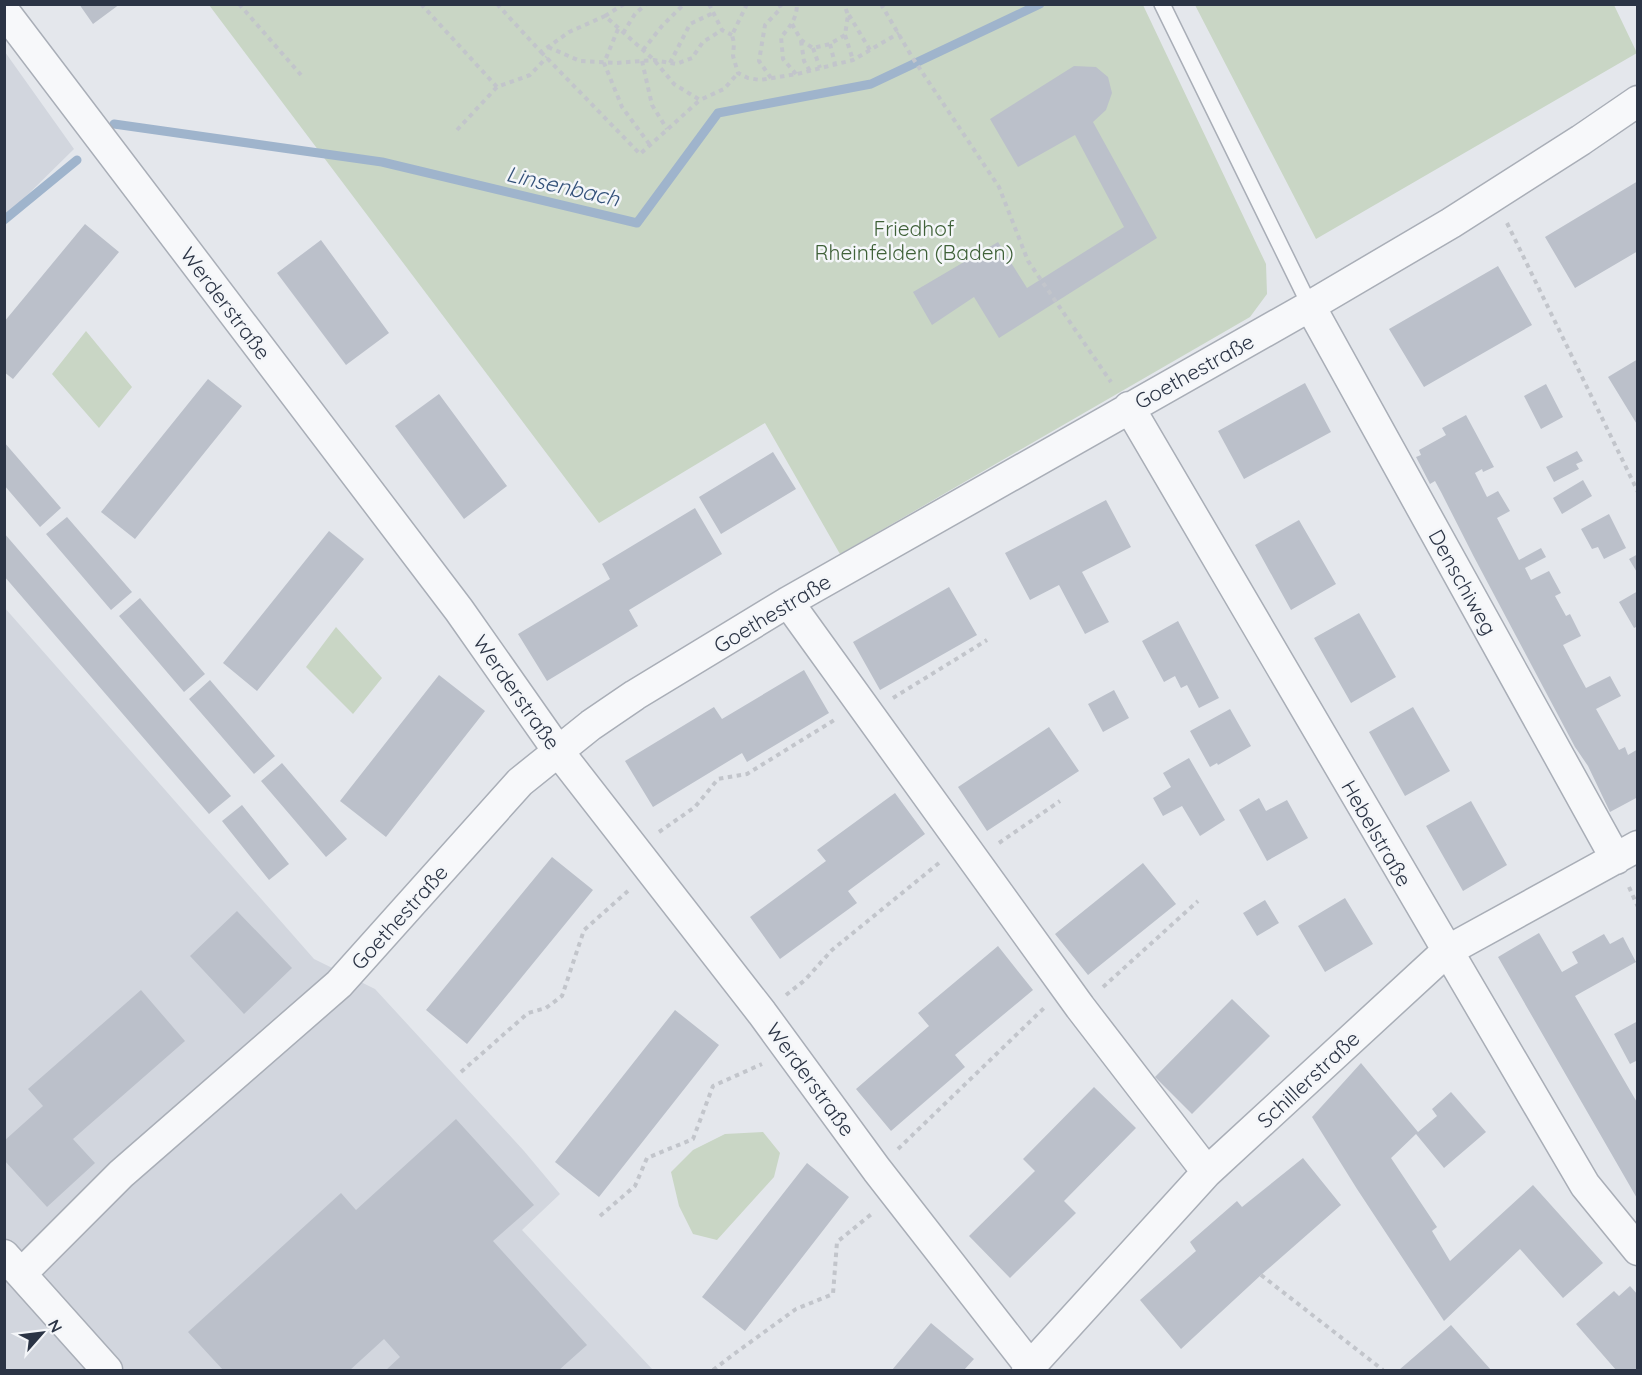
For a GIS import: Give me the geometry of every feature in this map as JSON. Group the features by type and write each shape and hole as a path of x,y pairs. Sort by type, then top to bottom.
{"street":[{"name":"Werderstraße","path":"4,11 459,610 558,751 762,1013 877,1170 1030,1369"},
{"name":"Goethestraße","path":"13,1264 121,1174 339,984 520,782 591,725 635,695 788,602 1310,306 1451,223 1638,101"},
{"name":"Denschiweg","path":"1310,306 1627,852"},
{"name":"Hebelstraße","path":"1129,407 1585,1185 1638,1250"},
{"path":"788,602 1073,997 1207,1172"},
{"name":"Schillerstraße","path":"1030,1369 1207,1172 1447,951 1627,852"},
{"path":"13,1264 107,1371"}],"lane":[{"path":"1162,4 1310,306"}],"path":[{"path":"239,4 301,75"},
{"path":"422,4 497,87"},
{"path":"496,4 640,154 700,100 724,89 738,73"},
{"path":"541,52 569,32 605,16 624,4"},
{"path":"623,33 635,14 646,4"},
{"path":"643,51 662,26 684,4"},
{"path":"709,4 722,30 732,34"},
{"path":"747,4 732,34 733,56 738,73 748,78 760,80 797,74 853,60 899,33"},
{"path":"771,78 759,60 765,25 781,8 779,4"},
{"path":"797,4 792,24 782,37 783,59 797,74"},
{"path":"844,4 848,15 870,50"},
{"path":"881,4 912,57 999,187 1028,261 1129,407"},
{"path":"670,63 690,24 713,13"},
{"path":"848,15 845,35 853,60"},
{"path":"605,16 654,60 674,84 700,100"},
{"path":"792,24 801,40 804,61 810,71"},
{"path":"618,28 604,63 622,107 650,145"},
{"path":"548,47 580,61 604,63 654,60 676,64 693,58 703,42 722,30"},
{"path":"813,48 830,44 845,35"},
{"path":"801,40 813,48 820,69"},
{"path":"830,44 835,64"},
{"path":"457,130 497,87 530,75 547,57"},
{"path":"642,61 652,105 667,129"},
{"path":"1494,196 1638,492"},
{"path":"634,849 695,807 718,778 747,774 987,640"},
{"path":"762,1013 804,980 832,950 969,852 1060,801"},
{"path":"461,1072 528,1013 546,1008 562,996 584,930 619,899"},
{"path":"877,1170 1073,997 1198,901"},
{"path":"600,1215 636,1186 647,1158 693,1139 713,1086 764,1064"},
{"path":"713,1371 796,1309 833,1294 837,1242 876,1211"},
{"path":"1261,1275 1383,1371"}],"shaded area":[{"path":"5,52 74,149 4,217"},
{"path":"4,607 314,959 375,989 524,1151 560,1194 522,1230 653,1370 5,1370"}],"green space":[{"name":"Friedhof Rheinfelden (Baden)","path":"209,5 1143,5 1266,264 1267,294 1250,317 840,554 765,423 599,523"},
{"path":"1195,5 1614,5 1637,53 1316,239"},
{"path":"86,331 132,387 99,428 52,374"},
{"path":"336,627 382,678 353,714 306,667"},
{"path":"763,1132 780,1153 774,1177 717,1240 693,1234 679,1206 671,1172 693,1150 725,1134"}],"building":[{"path":"79,4 120,4 93,24"},
{"path":"1074,66 1096,67 1108,77 1112,93 1106,110 1093,122 1157,238 999,338 974,297 932,325 913,292 998,242 1027,288 1124,227 1075,135 1018,167 990,119"},
{"path":"1638,181 1638,251 1575,288 1545,237"},
{"path":"85,224 119,252 13,379 4,372 4,322"},
{"path":"321,240 389,333 346,365 277,273"},
{"path":"1498,266 1532,325 1424,387 1389,329"},
{"path":"1638,359 1638,426 1608,377"},
{"path":"208,379 242,406 135,539 101,512"},
{"path":"1305,383 1331,432 1244,479 1218,431"},
{"path":"1546,384 1563,417 1541,429 1524,396"},
{"path":"439,394 507,486 464,519 395,426"},
{"path":"1466,415 1494,467 1475,473 1487,497 1498,491 1510,511 1497,518 1519,560 1541,548 1546,557 1525,568 1531,580 1549,571 1561,593 1555,596 1566,616 1570,614 1581,636 1563,645 1586,688 1610,676 1621,696 1596,709 1619,750 1625,747 1628,755 1638,749 1638,797 1610,812 1588,766 1575,747 1435,481 1430,484 1416,457 1421,455 1419,450 1446,435 1442,428"},
{"path":"4,442 61,508 40,527 4,485"},
{"path":"1577,451 1583,461 1576,464 1579,469 1554,482 1546,467"},
{"path":"773,452 796,489 721,534 699,497"},
{"path":"1583,480 1592,496 1562,514 1553,498"},
{"path":"1106,500 1131,547 1082,572 1109,622 1085,634 1059,585 1030,600 1005,553"},
{"path":"695,508 722,554 629,610 638,626 547,681 518,634 610,579 602,564"},
{"path":"1609,514 1626,548 1604,559 1598,547 1592,549 1581,529"},
{"path":"67,517 132,592 111,610 46,534"},
{"path":"1299,520 1336,584 1291,610 1255,545"},
{"path":"329,531 364,559 257,691 223,663"},
{"path":"4,533 231,796 209,814 4,576"},
{"path":"1638,554 1638,574 1629,559"},
{"path":"949,587 977,635 880,690 853,642"},
{"path":"1638,591 1638,626 1634,628 1619,602"},
{"path":"140,598 205,674 184,692 119,616"},
{"path":"1359,613 1396,677 1351,703 1314,638"},
{"path":"1178,621 1219,698 1199,708 1187,685 1181,688 1175,676 1164,682 1142,641"},
{"path":"804,670 829,713 747,762 742,753 653,807 625,761 714,707 722,719"},
{"path":"439,675 485,711 386,837 340,801"},
{"path":"210,680 275,756 254,774 189,699"},
{"path":"1114,690 1129,718 1103,732 1088,704"},
{"path":"1413,707 1450,771 1405,796 1369,732"},
{"path":"1230,709 1251,746 1218,765 1217,763 1210,767 1190,731"},
{"path":"1049,727 1079,771 987,831 958,787"},
{"path":"1189,758 1225,820 1200,836 1182,806 1163,816 1153,798 1171,787 1163,773"},
{"path":"282,763 347,839 326,857 261,781"},
{"path":"895,793 925,834 848,891 857,903 780,959 750,917 826,861 817,850"},
{"path":"1259,798 1266,811 1287,800 1308,838 1267,861 1239,810"},
{"path":"1471,801 1507,865 1463,891 1426,826"},
{"path":"242,805 289,864 269,880 222,821"},
{"path":"552,857 593,890 467,1044 426,1010"},
{"path":"1143,863 1176,904 1088,975 1055,934"},
{"path":"1345,898 1373,944 1325,972 1298,926"},
{"path":"1265,900 1279,923 1257,936 1243,913"},
{"path":"237,911 292,968 244,1014 190,956"},
{"path":"1539,933 1562,972 1578,963 1572,952 1604,934 1610,944 1623,937 1636,962 1575,996 1638,1104 1638,1200 1498,957"},
{"path":"998,946 1033,990 955,1055 965,1067 891,1131 856,1089 929,1026 918,1013"},
{"path":"141,990 185,1041 73,1139 95,1163 47,1207 4,1160 4,1141 43,1106 28,1089"},
{"path":"1232,999 1270,1036 1192,1114 1155,1077"},
{"path":"675,1010 719,1045 599,1197 555,1162"},
{"path":"1638,1021 1638,1060 1630,1064 1614,1034"},
{"path":"1361,1063 1418,1132 1437,1116 1432,1109 1451,1092 1486,1132 1444,1168 1416,1134 1391,1158 1437,1227 1432,1231 1450,1261 1533,1185 1603,1263 1563,1298 1520,1249 1444,1321 1312,1117"},
{"path":"1094,1087 1136,1128 1064,1201 1076,1213 1010,1278 969,1236 1035,1171 1023,1159"},
{"path":"456,1119 534,1205 493,1241 587,1345 559,1370 386,1370 400,1357 384,1339 350,1370 223,1370 188,1332 341,1193 356,1210"},
{"path":"1303,1158 1341,1205 1181,1349 1140,1300 1196,1251 1190,1242 1237,1201 1242,1207"},
{"path":"807,1163 849,1197 745,1331 702,1297"},
{"path":"1630,1286 1638,1295 1638,1370 1616,1370 1576,1324 1614,1291 1619,1296"},
{"path":"931,1323 974,1359 964,1370 892,1370"},
{"path":"1451,1325 1491,1370 1399,1370"}],"waterway":[{"name":"Linsenbach","path":"114,124 382,162 637,223 718,113 871,84 1040,4"},
{"path":"4,220 77,160"}]}
